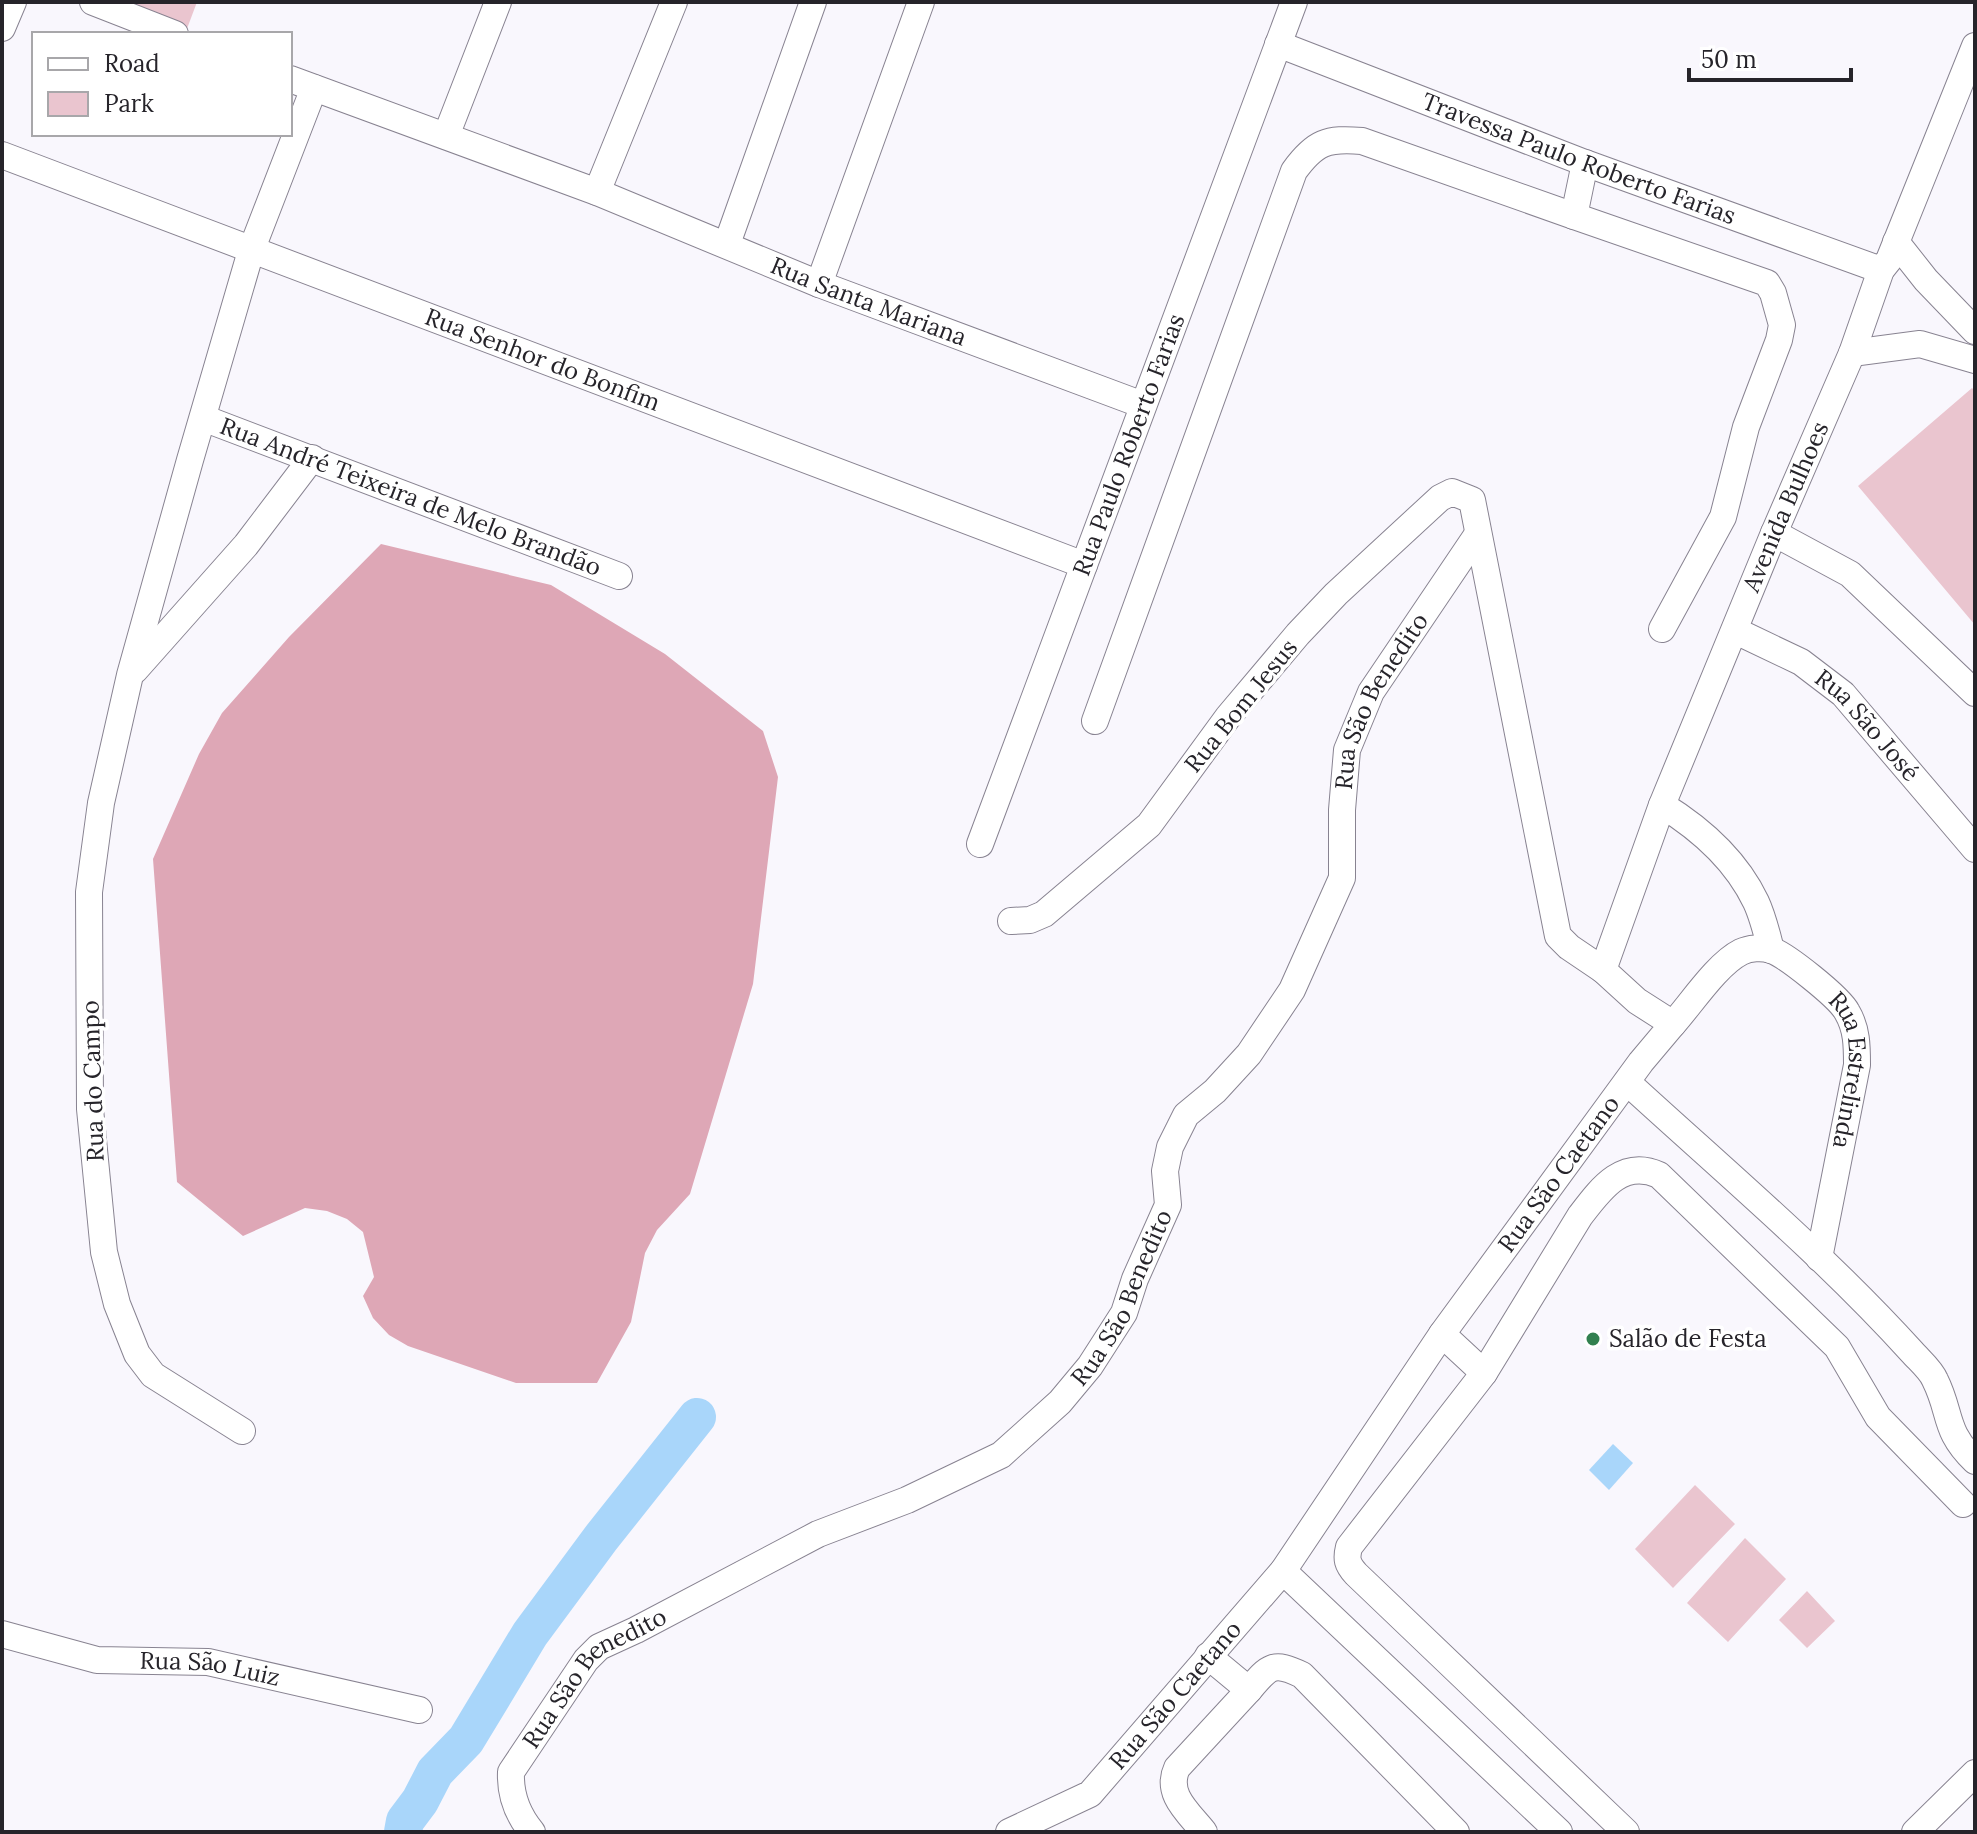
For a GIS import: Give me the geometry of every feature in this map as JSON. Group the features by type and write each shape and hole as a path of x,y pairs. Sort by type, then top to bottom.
{"street":[{"path":"2,28 13,2"},
{"path":"93,2 170,32"},
{"path":"446,136 498,2"},
{"path":"597,192 674,2"},
{"path":"727,244 813,2"},
{"path":"819,284 921,2"},
{"name":"Rua Paulo Roberto Farias","path":"980,844 1294,2"},
{"name":"Travessa Paulo Roberto Farias","path":"1278,44 1585,163 1881,270"},
{"name":"Avenida Bulhoes","path":"1603,970 1662,805 1852,353 1881,270 1886,266 1975,46"},
{"name":"Rua Santa Mariana","path":"302,83 597,192 819,284 1143,405"},
{"name":"Rua do Campo","path":"292,116 302,83"},
{"name":"Rua do Campo","path":"242,1431 145,1367 117,1304 104,1252 90,1109 89,892 101,803 130,675 286,136"},
{"path":"1095,721 1294,171 1306,154 1321,144 1338,139 1362,141 1767,283 1782,325 1779,340 1746,427 1723,517 1662,629"},
{"name":"Rua Senhor do Bonfim","path":"2,155 1084,565"},
{"path":"1574,216 1585,163"},
{"path":"1896,242 1926,280 1975,331"},
{"path":"1852,353 1920,344 1975,360"},
{"name":"Rua André Teixeira de Melo Brandão","path":"203,418 619,576"},
{"name":"Rua do Campo","path":"130,675 246,545 312,458"},
{"name":"Rua Bom Jesus","path":"1011,921 1030,920 1044,914 1149,825 1228,717 1298,634 1336,594 1440,498 1452,492 1472,500 1477,535"},
{"path":"1774,533 1850,574 1975,693"},
{"path":"1477,535 1558,936 1637,1001 1673,1024 1726,963 1740,952 1754,948 1771,950 1757,903 1738,872 1716,845 1662,805"},
{"name":"Rua São Benedito","path":"532,1832 522,1820 510,1790 511,1772 586,1660 599,1647 818,1534 907,1500 1001,1455 1060,1402 1090,1366 1124,1313 1135,1279 1168,1205 1165,1171 1170,1147 1186,1115 1215,1091 1249,1054 1292,990 1342,878 1342,810 1347,750 1371,692 1477,535"},
{"name":"Rua São José","path":"1736,631 1801,662 1843,694 1975,849"},
{"name":"Rua Estrelinda","path":"1771,950 1831,992 1846,1010 1857,1036 1857,1065 1819,1258"},
{"name":"Rua São Caetano","path":"1009,1832 1090,1794 1283,1571 1450,1342 1627,1082 1673,1024"},
{"path":"1627,1082 1819,1258 1912,1351 1935,1379 1952,1434 1975,1461"},
{"path":"1626,1832 1356,1574 1349,1567 1347,1558 1349,1547 1484,1373 1580,1216 1613,1177 1629,1170 1648,1170 1659,1175 1837,1347 1878,1417 1963,1504"},
{"path":"1450,1342 1484,1373"},
{"path":"1283,1571 1559,1832"},
{"name":"Rua São Luiz","path":"2,1634 97,1660 208,1662 419,1710"},
{"path":"1208,1656 1249,1690"},
{"path":"1204,1832 1172,1789 1177,1768 1265,1670 1284,1666 1302,1675 1456,1832"},
{"path":"1915,1832 1975,1773"}],"green space":[{"path":"108,2 197,2 186,32"},
{"path":"1972,388 1975,391 1975,625 1858,486"},
{"path":"1695,1485 1735,1524 1673,1588 1635,1549"},
{"path":"1745,1538 1786,1579 1728,1642 1687,1603"},
{"path":"1807,1591 1835,1621 1807,1648 1779,1620"}],"shaded area":[{"path":"381,544 551,585 665,654 763,731 778,777 753,984 690,1194 657,1230 645,1253 631,1322 597,1383 516,1383 408,1346 389,1335 373,1318 363,1296 374,1277 363,1232 347,1219 327,1211 305,1208 243,1236 177,1182 153,859 199,754 222,713 289,637"}],"water":[{"path":"1613,1444 1633,1463 1609,1490 1589,1470"}],"waterway":[{"path":"403,1832 405,1821 435,1772 466,1740 530,1634 697,1417"}],"place":[{"name":"Salão de Festa","path":"1593,1339"}]}
